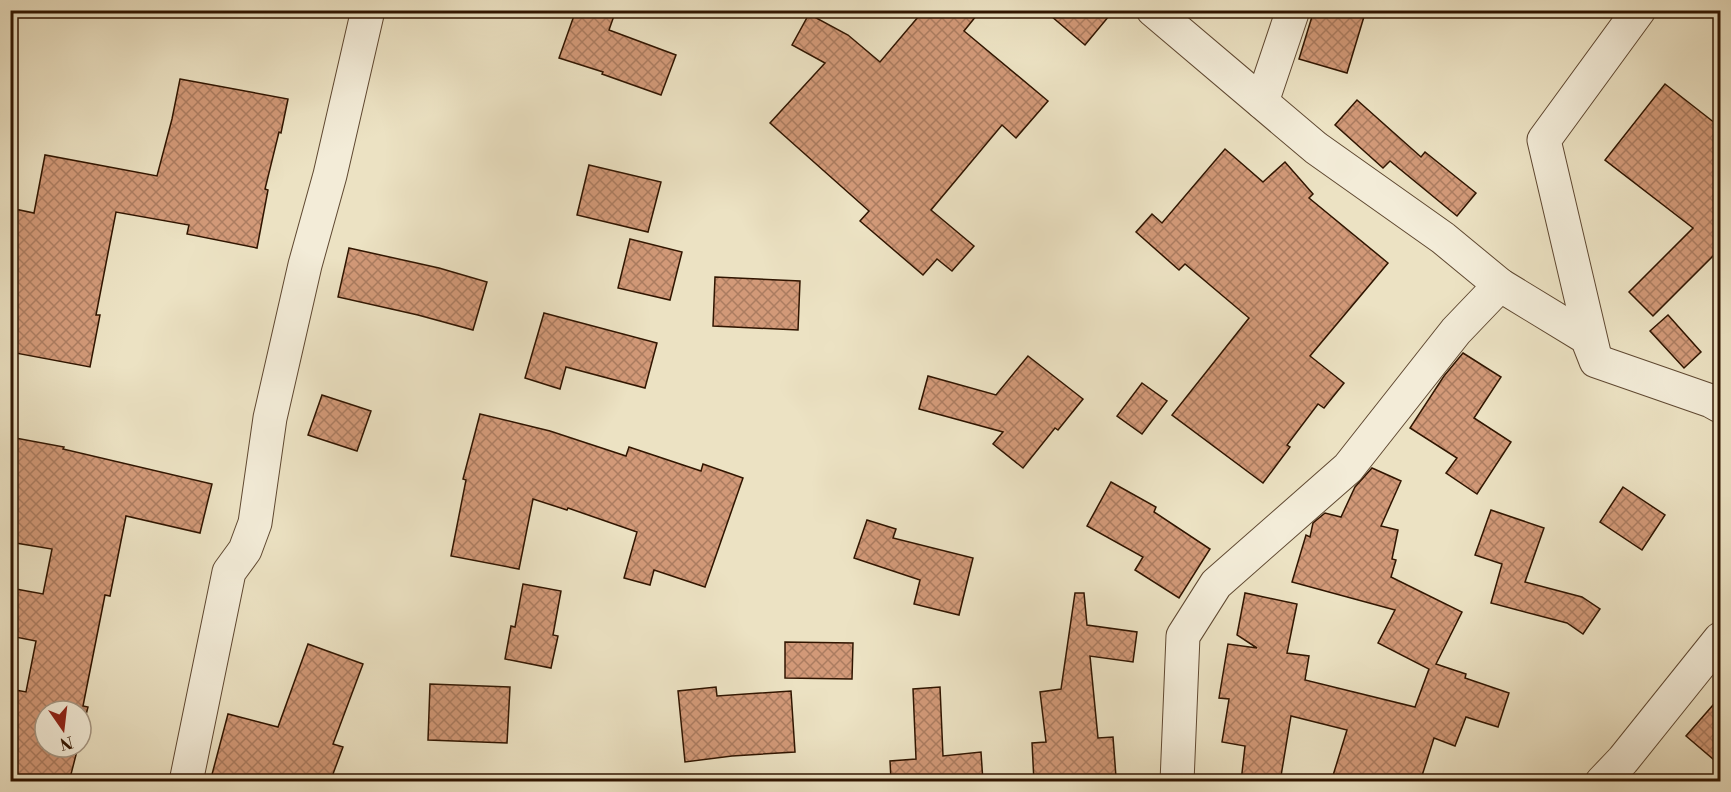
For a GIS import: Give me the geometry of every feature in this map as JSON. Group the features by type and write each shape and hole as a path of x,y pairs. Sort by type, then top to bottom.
{"street":[{"path":"186,782 229,572 245,550 255,523 270,418 368,10"},
{"path":"1153,10 1316,148 1443,238 1500,285 1587,338 1596,361 1720,405"},
{"path":"1262,102 1293,10"},
{"path":"1596,361 1545,141 1639,10"},
{"path":"1177,782 1183,636 1216,584 1348,468 1456,331 1500,285"},
{"path":"1602,782 1630,751 1720,639"}],"building":[{"path":"576,10 616,10 609,30 676,55 661,95 602,74 603,72 559,58"},
{"path":"924,10 981,10 964,31 1048,101 1016,138 1002,125 931,210 974,246 952,271 937,259 923,275 860,221 869,211 770,123 825,63 792,45 809,14 848,35 880,62"},
{"path":"1044,10 1114,10 1085,45"},
{"path":"1314,10 1366,10 1347,73 1299,59"},
{"path":"180,79 288,99 265,189 268,190 257,248 187,234 189,225 116,212 96,315 100,315 90,367 10,352 10,208 34,213 45,155 157,176"},
{"path":"1665,84 1720,127 1720,249 1653,316 1629,292 1693,228 1605,160"},
{"path":"1357,100 1421,157 1425,152 1476,193 1457,216 1390,161 1383,168 1335,125"},
{"path":"1225,149 1263,182 1285,162 1313,194 1309,198 1388,263 1310,356 1344,383 1324,408 1318,404 1287,445 1290,447 1263,483 1172,415 1249,318 1185,264 1179,270 1136,232 1152,214 1162,223"},
{"path":"589,165 661,182 648,232 577,215"},
{"path":"630,239 682,252 670,300 618,288"},
{"path":"349,248 439,268 487,282 473,330 338,297"},
{"path":"715,277 800,281 798,330 713,326"},
{"path":"544,313 657,343 645,388 566,367 560,389 525,378"},
{"path":"1668,315 1701,352 1684,368 1650,331"},
{"path":"1463,353 1501,377 1474,418 1511,442 1477,494 1446,473 1457,458 1410,428 1444,376"},
{"path":"1028,356 1083,399 1058,430 1055,428 1023,468 993,444 1003,432 919,409 928,376 996,395"},
{"path":"1142,383 1167,401 1142,434 1117,416"},
{"path":"322,395 371,411 357,451 308,435"},
{"path":"480,414 550,431 626,456 629,447 701,471 703,464 743,478 705,587 654,570 650,585 624,578 637,532 568,508 567,510 533,499 519,569 451,556 466,480 463,479"},
{"path":"10,437 64,447 63,449 212,484 200,533 126,516 110,596 105,595 84,699 33,699 33,759 75,759 69,782 10,782 17,741 10,740 10,689 26,692 36,641 10,636 10,588 43,594 52,549 10,542"},
{"path":"1372,468 1401,481 1381,526 1398,530 1392,559 1396,560 1391,577 1462,612 1436,664 1466,674 1465,678 1509,693 1498,727 1466,717 1455,746 1434,738 1420,782 1331,782 1347,730 1291,716 1280,782 1241,782 1245,746 1222,742 1229,699 1219,698 1228,644 1257,648 1237,635 1245,593 1297,604 1287,653 1309,656 1305,680 1415,707 1429,669 1378,643 1395,610 1292,582 1306,535 1310,537 1313,523 1325,513 1341,517 1355,487"},
{"path":"1111,482 1156,507 1154,512 1210,549 1179,598 1135,570 1143,557 1087,526"},
{"path":"1623,487 1665,515 1642,550 1600,522"},
{"path":"1491,510 1544,528 1525,582 1582,597 1600,609 1583,634 1567,623 1491,603 1502,564 1475,555"},
{"path":"867,520 896,529 893,538 973,558 959,615 914,604 920,580 854,558"},
{"path":"523,584 561,591 553,635 558,636 551,668 505,659 511,626 515,627"},
{"path":"1075,593 1084,593 1087,625 1137,632 1133,662 1090,656 1098,738 1113,737 1116,777 1034,782 1032,743 1046,742 1040,692 1061,689"},
{"path":"785,642 853,643 852,679 785,678"},
{"path":"308,644 363,664 333,744 343,747 330,782 210,782 228,714 278,727"},
{"path":"430,684 510,687 507,743 428,740"},
{"path":"716,687 717,696 791,691 795,752 685,762 678,691"},
{"path":"940,687 943,756 981,752 983,782 949,782 949,778 891,780 890,761 916,759 913,689"},
{"path":"1720,697 1720,765 1686,736"}]}
